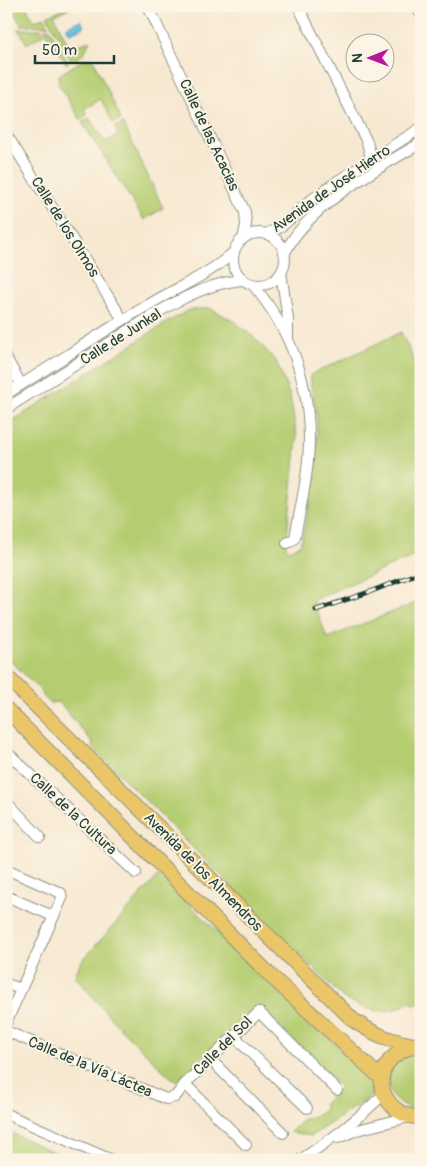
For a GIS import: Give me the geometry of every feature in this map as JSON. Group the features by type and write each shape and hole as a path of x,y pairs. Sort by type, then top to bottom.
{"main road":[{"name":"Avenida de los Almendros","path":"6,676 353,1020 377,1035 417,1046"},
{"name":"Avenida de los Almendros","path":"6,709 271,976 382,1079"},
{"path":"417,1046 400,1052 391,1059 385,1068 382,1079 384,1094 393,1109 418,1117"}],"street":[{"name":"Calle de las Acacias","path":"148,6 245,212 246,225 243,239"},
{"path":"298,6 367,142 370,154 369,160"},
{"path":"416,6 421,14"},
{"name":"Avenida de José Hierro","path":"266,234 282,226 311,200 369,160 421,128"},
{"name":"Calle de los Olmos","path":"6,134 123,320"},
{"name":"Avenida de José Hierro","path":"285,253 294,238 320,210 342,193 421,143"},
{"path":"287,543 295,537 306,477 309,439 306,398 301,370 268,302 236,270 233,258 234,252 243,239 254,234 266,234 276,239 285,253 282,273 288,320 288,340"},
{"name":"Calle de Junkal","path":"6,394 123,320 203,275 234,252"},
{"path":"248,282 269,284 282,273"},
{"name":"Calle de Junkal","path":"6,409 176,303 206,289 233,281 248,282"},
{"path":"6,358 21,384"},
{"name":"Calle de la Cultura","path":"8,755 136,873"},
{"path":"6,802 40,837"},
{"path":"6,869 60,893 62,898 6,1023"},
{"path":"6,896 53,916"},
{"path":"6,984 21,989"},
{"name":"Calle del Sol","path":"175,1097 185,1084 256,1013 261,1013 337,1090"},
{"name":"Calle de la Vía Láctea","path":"6,1031 166,1099 175,1097"},
{"path":"234,1036 306,1108"},
{"path":"210,1059 283,1133"},
{"path":"185,1084 246,1145"},
{"path":"300,1160 326,1143 363,1114 384,1094"},
{"path":"6,1114 112,1160"},
{"path":"326,1143 357,1130 418,1117"}],"green space":[{"path":"9,6 26,6 34,21 44,17 49,26 22,25"},
{"path":"69,6 70,8 54,15 70,49 90,40 81,57 74,59 70,59 47,16"},
{"path":"18,29 41,29 44,34 27,44"},
{"path":"44,29 50,29 68,63 66,64"},
{"path":"84,59 93,59 121,119 113,123 101,99 84,109 87,115 80,119 58,83 59,75"},
{"path":"89,118 105,142 118,135 115,127 123,123 163,208 144,220 82,122"},
{"path":"209,308 232,320 255,338 276,361 290,396 297,438 286,547 289,550 300,545 315,467 317,421 310,375 401,332 421,376 421,553 313,600 327,638 421,601 421,1004 410,1002 392,1010 383,1011 367,1009 342,997 92,747 93,743 59,702 50,703 43,696 43,693 6,656 6,425 166,323 189,310"},
{"path":"159,875 371,1077 373,1086 370,1097 311,1136 290,1132 302,1120 318,1115 326,1108 323,1105 340,1087 262,1008 252,1009 177,1081 169,1076 116,1024 75,976 80,963"},
{"path":"416,1053 421,1054 421,1110 408,1108 398,1102 391,1094 389,1084 389,1074 394,1065 403,1057"},
{"path":"6,1131 72,1160 10,1160 6,1158"}],"water":[{"path":"81,20 84,27 70,33 67,31 67,26"}],"railway":[{"path":"316,610 421,572"}]}
